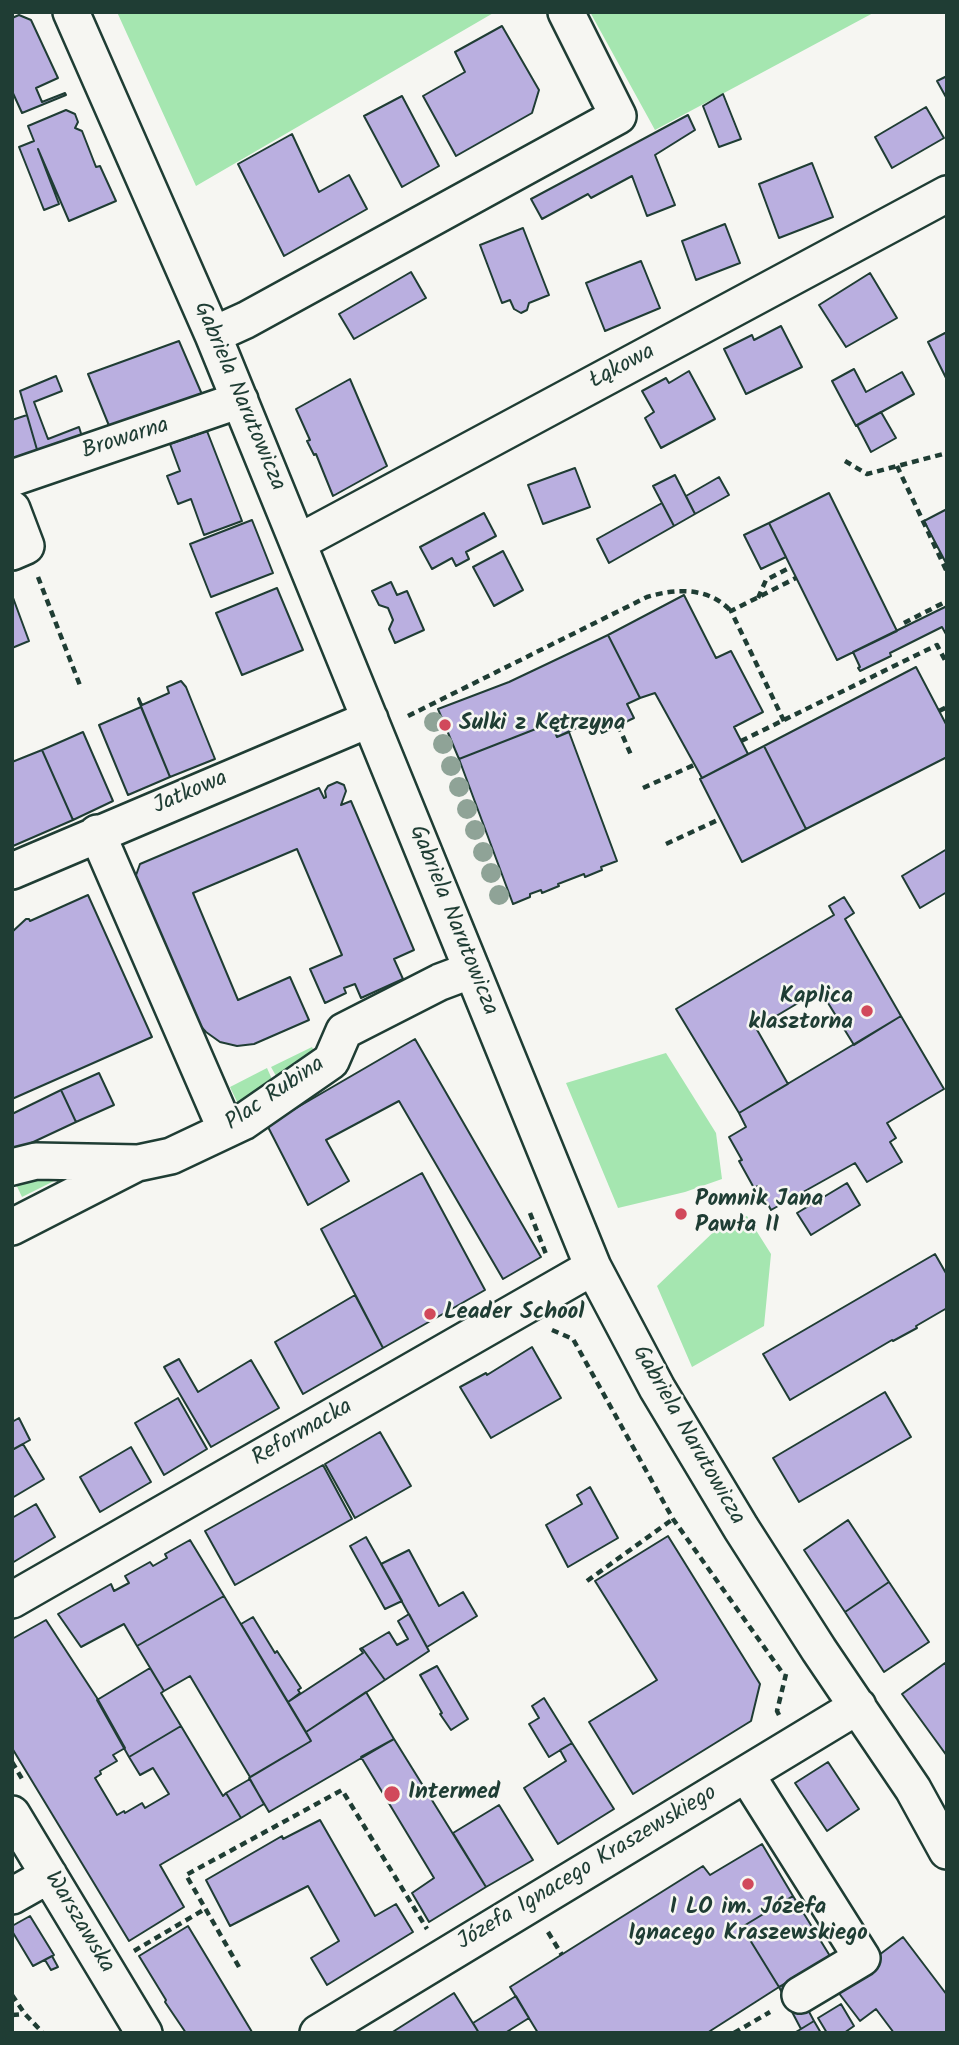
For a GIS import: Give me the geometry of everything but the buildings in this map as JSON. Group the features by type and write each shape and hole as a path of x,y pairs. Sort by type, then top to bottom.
{"street":[{"name":"Gabriela Narutowicza","path":"71,12 213,335 299,541 593,1267 657,1388 727,1505 819,1650 913,1789 947,1851"},
{"path":"213,335 246,320 618,116 566,12"},
{"name":"Łąkowa","path":"299,541 947,194"},
{"name":"Browarna","path":"12,478 240,400"},
{"path":"12,509 19,550"},
{"name":"Jatkowa","path":"12,872 97,833 370,719"},
{"path":"97,833 226,1130"},
{"name":"Plac Rubina","path":"12,1167 36,1161 138,1163 170,1156 243,1122 331,1061 344,1031 440,982 472,970"},
{"name":"Plac Rubina","path":"12,1227 138,1163"},
{"name":"Reformacka","path":"12,1601 593,1267"},
{"name":"Józefa Ignacego Kraszewskiego","path":"318,2033 858,1706"},
{"path":"746,1774 862,1958 788,2002"},
{"name":"Gabriela Narutowicza","path":"913,1789 947,1822"},
{"name":"Warszawska","path":"12,1814 144,2033"},
{"path":"12,1896 49,1875"}],"path":[{"path":"845,461 867,474 947,453"},
{"path":"897,466 947,572"},
{"path":"19,550 81,688"},
{"path":"758,597 766,580 791,568"},
{"path":"731,611 796,578"},
{"path":"408,716 647,597 668,591 694,592 716,598 731,611 784,721"},
{"path":"904,623 947,601"},
{"path":"741,741 937,645 947,664"},
{"path":"939,710 947,707"},
{"path":"618,725 631,755"},
{"path":"643,788 694,765"},
{"path":"666,844 720,819"},
{"path":"549,1328 573,1339 673,1518 784,1675"},
{"path":"587,1581 673,1518"},
{"path":"239,1967 186,1875 342,1790 443,1957"},
{"path":"129,1954 205,1909"},
{"path":"544,1926 562,1955"},
{"path":"12,1995 43,2033"},
{"path":"734,2033 788,2002"},
{"path":"12,2015 25,2014"}],"green space":[{"path":"117,12 495,12 196,186"},
{"path":"590,12 875,12 655,130"},
{"path":"312,1047 315,1053 280,1083 271,1067"},
{"path":"666,1053 716,1133 722,1179 685,1192 618,1208 566,1083"},
{"path":"267,1068 275,1086 240,1108 230,1087"},
{"path":"74,1171 22,1197 13,1178"},
{"path":"747,1216 771,1254 764,1326 692,1367 657,1286 724,1222"}],"place":[{"name":"Sulki z Kętrzyna","path":"445,725"},
{"name":"Kaplica klasztorna","path":"867,1011"},
{"name":"Pomnik Jana Pawła II","path":"681,1214"},
{"name":"Leader School","path":"430,1314"},
{"name":"Intermed","path":"392,1794"},
{"name":"I LO im. Józefa Ignacego Kraszewskiego","path":"748,1884"}]}
